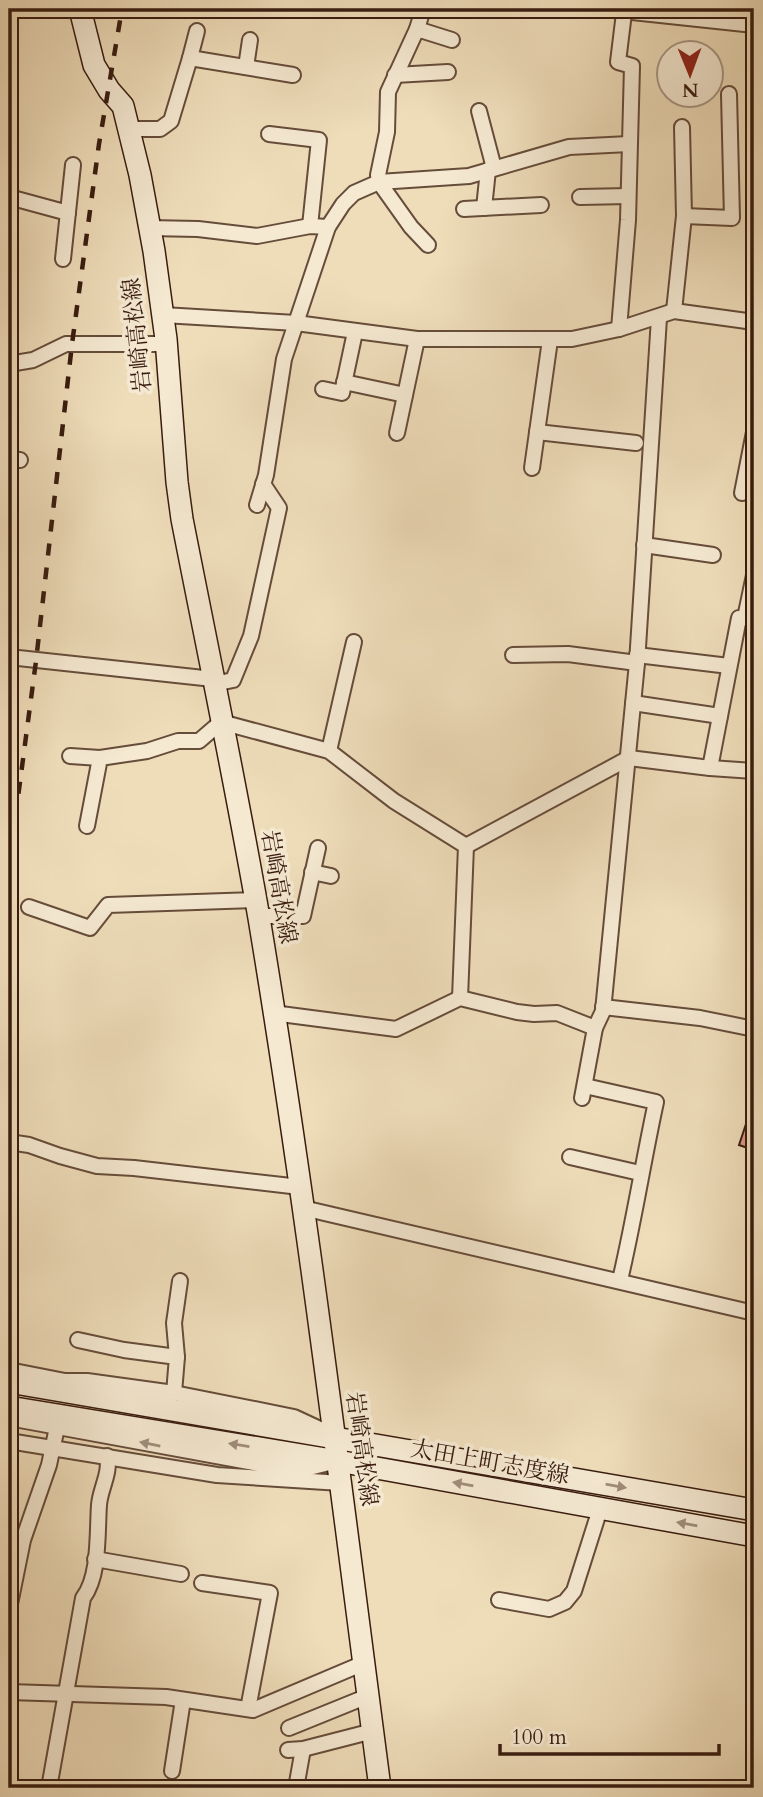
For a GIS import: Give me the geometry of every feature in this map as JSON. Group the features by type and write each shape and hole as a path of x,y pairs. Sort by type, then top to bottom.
{"main road":[{"name":"岩崎高松線","path":"80,9 94,65 109,90 123,106 149,228 167,344 179,495 257,908 302,1198 380,1788"},
{"name":"太田上町志度線","path":"9,1382 754,1510"},
{"name":"太田上町志度線","path":"9,1406 338,1461 754,1536"}],"street":[{"path":"423,9 417,29 388,92 387,132 378,175 379,182 411,227 428,245"},
{"path":"604,9 727,15 754,25"},
{"path":"619,330 628,196 632,66 618,62 624,12"},
{"path":"417,29 452,40"},
{"path":"129,129 160,129 171,121 197,31"},
{"path":"246,67 250,40"},
{"path":"190,58 293,75"},
{"path":"395,75 448,72"},
{"path":"684,216 732,218 729,94"},
{"path":"479,111 491,169 484,208"},
{"path":"674,311 684,216 682,127"},
{"path":"269,134 319,140 310,226"},
{"path":"257,505 284,359 328,227 354,193 379,182 469,176 569,147 629,144"},
{"path":"63,259 73,165"},
{"path":"580,197 628,196"},
{"path":"9,197 68,213"},
{"path":"464,209 541,205"},
{"path":"149,228 198,229 257,236 310,226 328,227"},
{"path":"163,315 296,323 417,339 572,339 619,330 674,311 754,322"},
{"path":"620,1280 636,1212 640,1172 656,1102 583,1092 595,1028 603,1007 629,758 659,318"},
{"path":"323,390 342,393 355,332"},
{"path":"397,433 417,339"},
{"path":"532,468 550,340"},
{"path":"9,364 33,360 66,344 167,344"},
{"path":"344,382 405,395"},
{"path":"537,432 636,443"},
{"path":"742,493 754,432"},
{"path":"9,658 213,681 233,680 251,636 279,508 263,484"},
{"path":"644,545 713,555"},
{"path":"710,768 739,618 745,618 754,575"},
{"path":"329,751 354,642"},
{"path":"513,655 568,654 729,666"},
{"path":"634,703 720,716"},
{"path":"70,756 100,758 148,751 178,741 199,741 221,722 329,751 394,801 466,846"},
{"path":"87,826 100,758"},
{"path":"466,846 629,758 754,771"},
{"path":"460,998 466,846"},
{"path":"29,907 90,928 108,905 257,908 303,916 318,848"},
{"path":"312,872 331,876"},
{"path":"273,1013 396,1029 460,998 517,1012 557,1013 595,1028"},
{"path":"603,1007 700,1018 754,1029"},
{"path":"9,1142 29,1145 97,1166 134,1168 302,1198 754,1313"},
{"path":"570,1157 640,1172"},
{"path":"174,1393 177,1357 174,1323 180,1281"},
{"path":"78,1340 177,1357"},
{"path":"9,1370 64,1384 87,1381 174,1393 295,1417 334,1436"},
{"path":"9,1418 297,1471 338,1461"},
{"path":"9,1609 23,1540 56,1432"},
{"path":"9,1441 217,1475 341,1483"},
{"path":"49,1788 83,1598 92,1587 100,1522 99,1504 109,1465 107,1456"},
{"path":"499,1600 549,1609 565,1602 574,1591 600,1509"},
{"path":"95,1559 181,1574"},
{"path":"202,1583 270,1593 248,1709"},
{"path":"9,1692 166,1698 253,1710 364,1663"},
{"path":"289,1728 368,1696"},
{"path":"172,1771 183,1700"},
{"path":"296,1788 296,1750 373,1731"}],"building":[{"path":"754,1106 754,1150 739,1145"}],"railway":[{"path":"9,865 36,661 72,344 99,144 122,9"}]}
